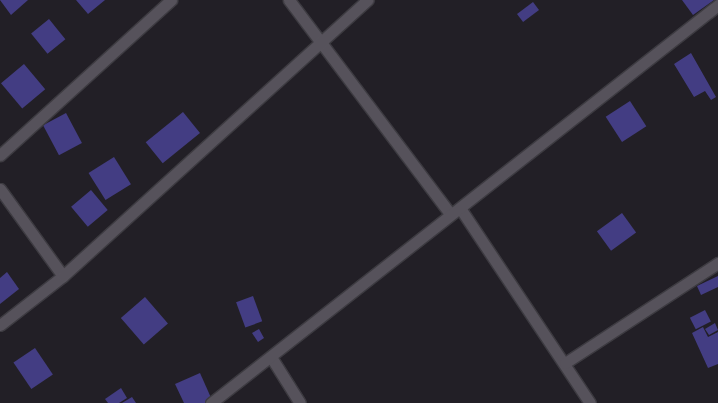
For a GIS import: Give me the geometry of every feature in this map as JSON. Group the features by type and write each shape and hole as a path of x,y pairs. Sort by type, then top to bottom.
{"street":[{"path":"0,155 170,0"},
{"path":"289,0 450,214"},
{"path":"0,325 63,276 319,41 367,0"},
{"path":"211,403 718,5"},
{"path":"0,190 63,276"},
{"path":"460,208 590,403"},
{"path":"564,362 718,263"},
{"path":"271,356 300,403"}],"building":[{"path":"0,0 28,0 11,15"},
{"path":"76,0 105,0 88,14"},
{"path":"682,0 714,0 693,15"},
{"path":"533,2 539,10 523,22 517,14"},
{"path":"49,19 65,39 47,54 31,33"},
{"path":"691,53 716,97 711,100 705,91 694,97 674,64"},
{"path":"24,64 45,89 22,109 1,83"},
{"path":"630,101 646,126 622,142 606,117"},
{"path":"183,112 200,133 163,163 146,142"},
{"path":"66,113 82,143 59,155 43,125"},
{"path":"114,157 131,184 106,200 89,173"},
{"path":"91,190 108,210 88,227 71,207"},
{"path":"622,213 636,232 611,251 597,231"},
{"path":"7,272 19,289 0,304 0,278"},
{"path":"718,276 718,287 701,295 697,286"},
{"path":"253,296 262,321 245,328 236,302"},
{"path":"145,297 168,323 144,344 121,318"},
{"path":"705,310 711,322 696,329 690,318"},
{"path":"715,323 718,330 709,335 705,329"},
{"path":"703,327 708,337 718,332 718,364 708,368 692,333"},
{"path":"259,329 264,338 258,342 252,333"},
{"path":"35,348 53,375 31,389 13,363"},
{"path":"200,373 212,400 206,403 184,403 175,384"},
{"path":"121,388 127,398 119,403 108,403 105,399"},
{"path":"132,397 136,403 122,403"}]}
